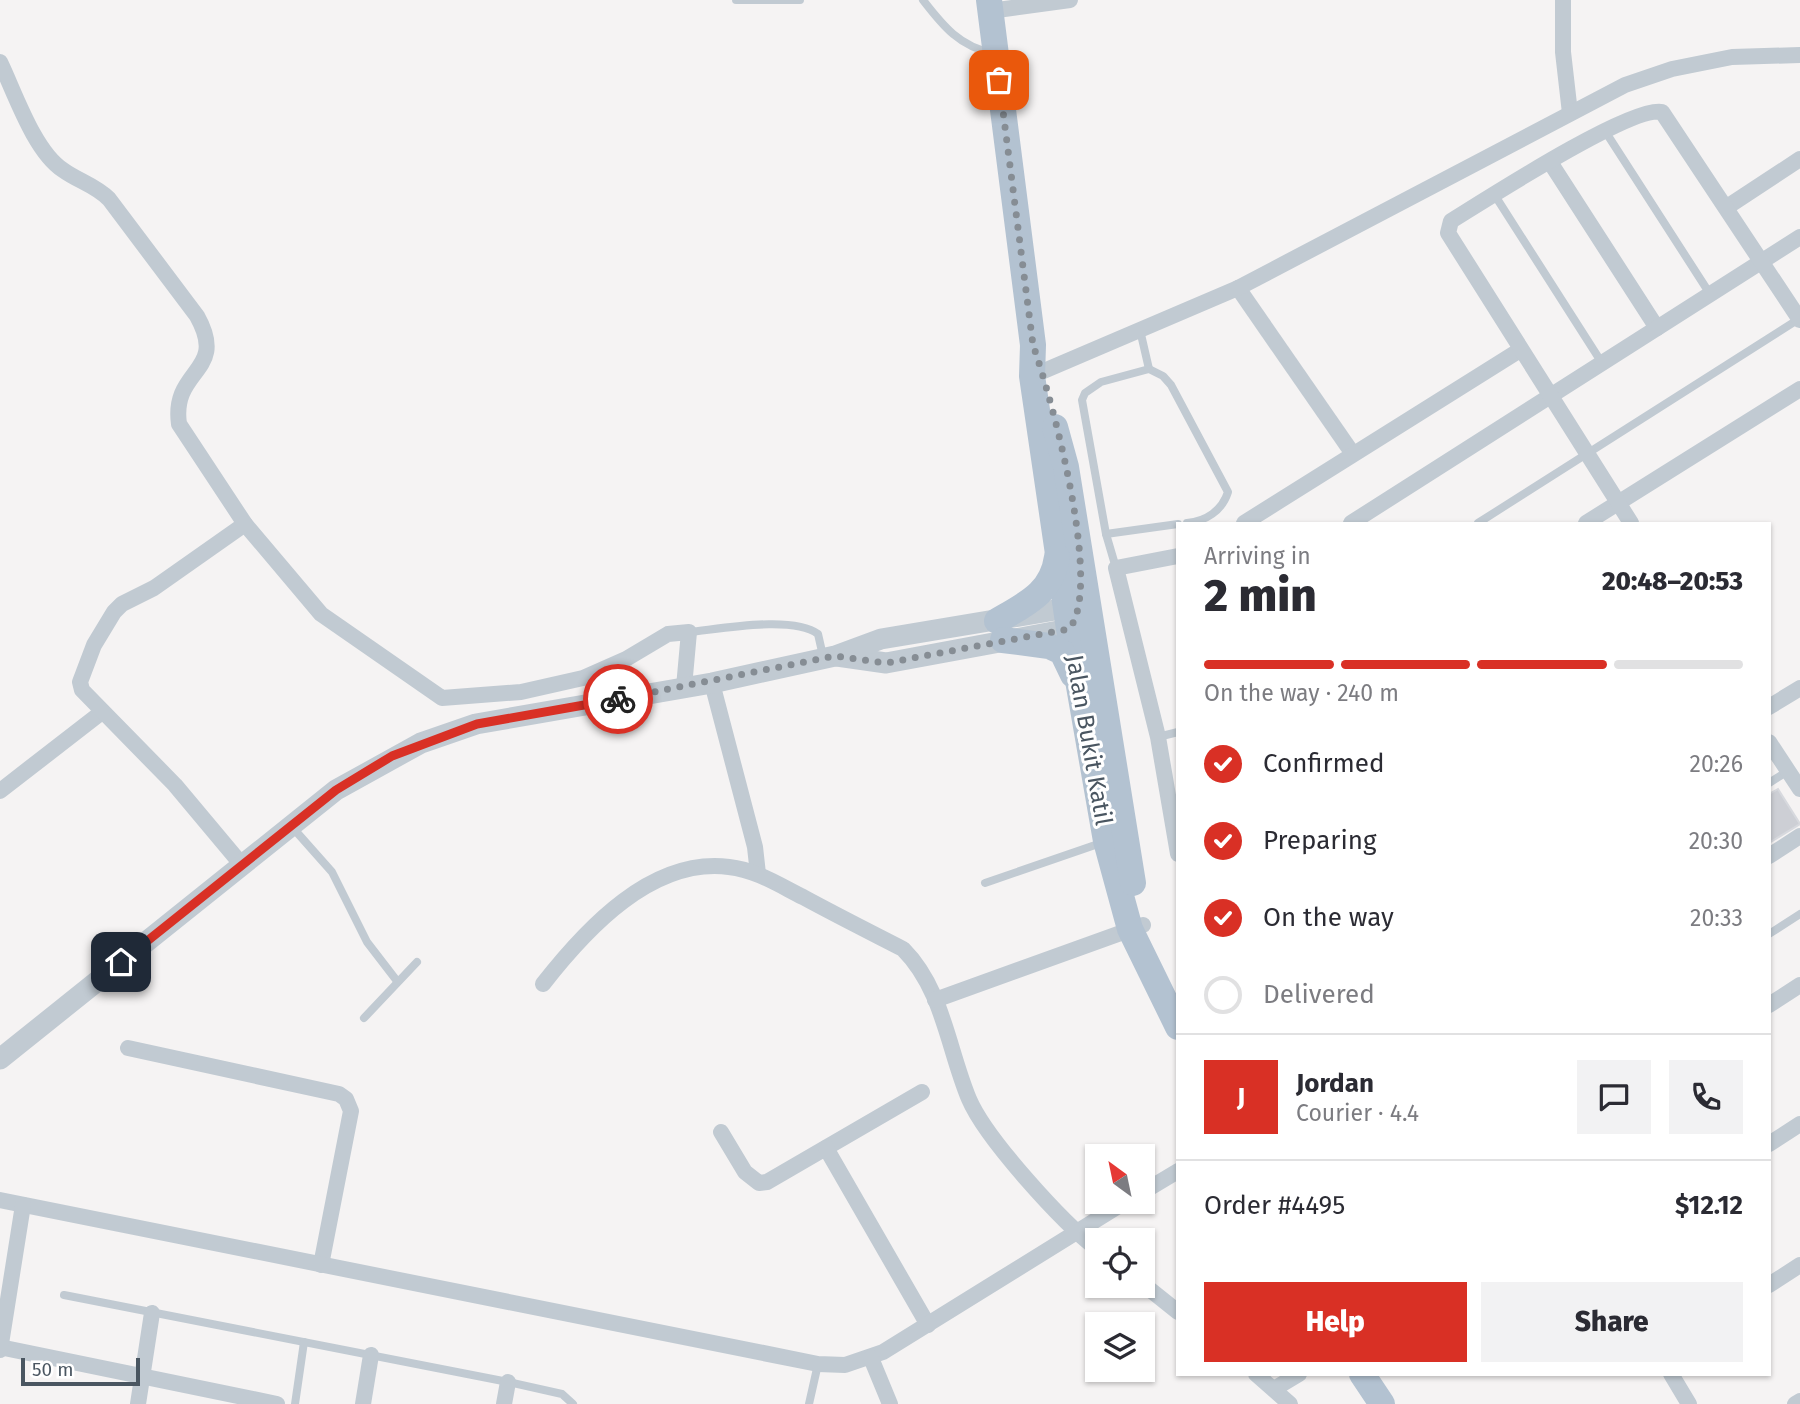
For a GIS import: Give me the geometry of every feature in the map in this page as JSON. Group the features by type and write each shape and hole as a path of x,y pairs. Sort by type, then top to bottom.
{"main road":[{"name":"Jalan Bukit Katil","path":"990,6 1058,549 1106,841 1148,963 1176,1023"},
{"name":"Jalan Bukit Katil","path":"1038,375 1066,467 1132,879 1137,927"},
{"path":"1000,631 1038,598 1055,571 1058,549"},
{"path":"1082,570 1071,618 1096,656"},
{"path":"1000,631 1062,652 1070,666 1084,714"},
{"path":"1363,1376 1378,1403"}],"street":[{"path":"990,6 1070,0"},
{"path":"1563,0 1563,52 1570,113"},
{"path":"1038,375 1238,288 1625,85 1672,69 1732,57 1800,55"},
{"path":"0,62 48,156 62,170 94,186 109,199 206,331 209,348 203,362 183,388 177,407 179,424 245,524 321,614 442,698 521,692 583,678 626,659 668,634 689,632 684,687"},
{"path":"1630,522 1448,233 1451,221 1605,131 1644,112 1662,111 1800,319"},
{"path":"1727,207 1800,159"},
{"path":"1550,162 1657,328"},
{"path":"1357,522 1800,237"},
{"path":"1238,288 1353,454"},
{"path":"1246,522 1520,350"},
{"path":"1588,522 1800,389"},
{"path":"242,865 175,785 82,690 80,682 99,634 122,604 154,588 245,524"},
{"path":"1176,556 1116,568 1158,737 1176,842"},
{"path":"0,1059 291,826 366,771 392,756 452,731 829,657 881,639 1000,631 1071,618"},
{"path":"712,682 755,846 758,874"},
{"path":"1771,706 1800,688"},
{"path":"0,791 102,712"},
{"path":"1771,745 1800,789"},
{"path":"1771,855 1800,836"},
{"path":"543,984 573,944 602,917 657,882 702,866 731,867 758,874 903,949 922,971 935,1000 970,1101 985,1127 1075,1232 1085,1240"},
{"path":"935,1000 1137,927"},
{"path":"1771,1003 1800,985"},
{"path":"128,1048 339,1094 346,1098 351,1111 321,1265"},
{"path":"721,1132 746,1172 759,1183 767,1182 922,1093"},
{"path":"1771,1143 1800,1124"},
{"path":"825,1149 928,1325"},
{"path":"1155,1185 1176,1172"},
{"path":"0,1200 818,1364 845,1365 871,1358 928,1325 1105,1214"},
{"path":"23,1205 0,1348 142,1379 276,1404"},
{"path":"1771,1284 1800,1265"},
{"path":"1155,1294 1176,1310"},
{"path":"138,1404 152,1313"},
{"path":"363,1404 370,1355"},
{"path":"871,1358 890,1404"},
{"path":"1258,1376 1290,1404"},
{"path":"1274,1389 1296,1376"},
{"path":"1672,1376 1689,1404"},
{"path":"504,1404 508,1382"},
{"path":"1795,1404 1800,1401"}],"lane":[{"path":"736,0 800,0"},
{"path":"923,0 958,41 975,50 996,54"},
{"path":"1605,131 1710,295"},
{"path":"1494,194 1602,363"},
{"path":"1480,522 1800,319"},
{"path":"1140,330 1149,369"},
{"path":"1116,568 1106,534 1082,400 1085,393 1101,382 1149,369 1163,376 1171,385 1228,492 1218,510 1197,522"},
{"path":"1106,534 1176,524"},
{"path":"689,632 760,625 810,628 818,634 829,657"},
{"path":"1158,737 1176,732"},
{"path":"1771,782 1788,771"},
{"path":"291,826 332,873 367,942 397,981"},
{"path":"985,883 1106,841"},
{"path":"1771,933 1800,914"},
{"path":"364,1018 417,962"},
{"path":"64,1295 508,1382 562,1394 573,1404"},
{"path":"295,1404 304,1342"},
{"path":"809,1404 818,1364"}],"building":[{"path":"1778,789 1800,824 1771,842 1771,793"}],"way so far":[{"path":"618,699 835,656 886,663 1069,629 1073,623 1079,605 1082,570 1066,467 1033,345 999,80"}],"route":[{"path":"121,962 336,790 392,756 452,731 477,724 618,699"}]}
